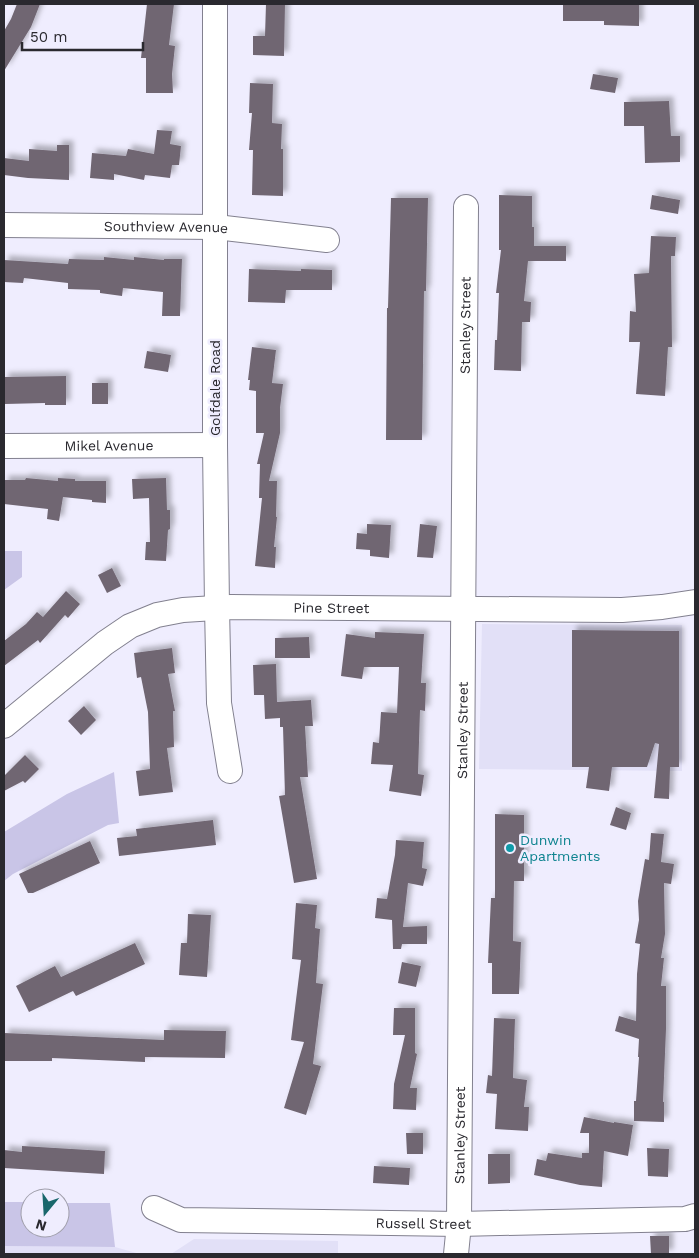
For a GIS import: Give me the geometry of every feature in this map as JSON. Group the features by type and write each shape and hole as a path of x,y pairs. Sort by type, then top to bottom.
{"street":[{"name":"Golfdale Road","path":"214,4 216,227 214,445 217,608 219,703 230,771"},
{"name":"Stanley Street","path":"456,1254 459,1224 466,207"},
{"name":"Southview Avenue","path":"4,225 216,227 327,240"},
{"name":"Mikel Avenue","path":"4,446 214,445"},
{"name":"Pine Street","path":"4,726 105,643 130,626 157,615 183,610 217,608 622,610 695,602"},
{"name":"Russell Street","path":"154,1208 181,1220 459,1224 685,1219 695,1216"}],"shaded area":[{"path":"4,551 22,551 22,577 4,590"},
{"path":"482,624 682,625 682,771 479,769"},
{"path":"114,772 119,823 108,825 13,874 4,881 4,832 67,794"},
{"path":"4,1202 20,1202 20,1238 70,1238 70,1203 110,1203 115,1247 4,1246"},
{"path":"194,1239 338,1241 338,1254 171,1254"},
{"path":"4,1246 115,1247 140,1254 4,1254"}],"building":[{"path":"17,4 40,4 31,27 4,71 4,31"},
{"path":"147,4 174,4 169,45 175,46 172,74 173,93 146,93 146,58 141,58"},
{"path":"266,4 285,4 284,56 253,55 253,36 265,36"},
{"path":"563,4 639,4 639,26 604,25 604,21 563,21"},
{"path":"593,74 618,78 615,93 590,89"},
{"path":"250,83 273,84 272,123 282,124 283,196 252,195 253,150 249,150 252,113 249,113"},
{"path":"669,101 671,136 680,136 680,162 645,163 644,126 624,126 624,102"},
{"path":"157,130 172,131 170,144 181,146 179,165 172,165 170,178 145,175 144,180 114,174 114,180 90,178 92,153 126,156 128,149 154,154"},
{"path":"57,145 69,145 69,180 4,175 4,158 29,161 29,149 57,151"},
{"path":"499,195 532,196 534,246 566,246 566,261 528,261 524,301 531,302 530,322 522,322 521,371 494,370 499,293 496,293 501,250 499,250"},
{"path":"652,195 680,200 678,214 650,209"},
{"path":"391,198 428,198 426,291 424,291 422,440 386,440 387,308"},
{"path":"651,236 676,237 675,256 671,256 672,347 668,347 665,396 636,394 640,342 629,342 630,311 636,312 634,274 649,273"},
{"path":"104,257 134,260 134,257 164,260 182,259 180,316 162,316 163,292 123,288 122,296 100,293 100,290 68,289 68,283 24,278 23,283 4,282 4,260 68,264 69,259 104,260"},
{"path":"249,269 332,270 332,290 286,290 285,303 248,302"},
{"path":"252,347 276,350 272,383 283,384 280,408 280,433 269,481 277,481 275,568 255,566 262,498 259,498 260,464 257,464 264,433 256,433 256,391 249,390 250,380 248,380"},
{"path":"147,351 171,355 168,372 144,368"},
{"path":"66,376 66,405 45,405 45,403 5,404 4,377"},
{"path":"92,383 108,383 108,404 92,404"},
{"path":"26,478 58,481 58,478 75,479 75,481 106,481 106,503 63,497 59,521 47,519 48,509 4,504 4,480 25,480"},
{"path":"166,478 167,510 170,510 170,529 168,530 166,561 145,560 146,542 150,542 149,498 133,499 132,479"},
{"path":"367,524 391,525 389,558 370,556 370,550 356,549 357,533 367,534"},
{"path":"420,524 437,526 433,558 417,557"},
{"path":"112,568 121,586 107,593 98,575"},
{"path":"66,591 80,604 68,618 65,615 40,643 38,640 4,666 4,641 26,624 37,612 43,617"},
{"path":"572,630 679,631 679,767 670,767 669,799 654,798 659,744 655,743 647,767 612,767 609,791 586,788 589,767 572,767"},
{"path":"375,632 424,634 421,683 426,683 425,711 420,710 418,774 424,775 421,796 389,791 393,765 371,764 373,742 379,743 381,712 397,713 399,667 364,667 362,679 341,676 346,634 375,638"},
{"path":"309,637 310,658 275,658 275,638"},
{"path":"172,648 175,673 168,674 175,711 173,711 174,747 167,748 173,792 139,796 136,771 150,769 148,712 141,677 137,678 134,653"},
{"path":"276,664 277,702 311,700 313,726 305,726 308,777 300,777 317,879 294,883 279,796 285,795 283,727 280,727 280,718 265,719 264,695 254,695 253,665"},
{"path":"84,706 96,720 81,735 68,721"},
{"path":"25,755 39,769 25,783 23,781 4,791 4,776"},
{"path":"616,807 631,813 626,830 610,825"},
{"path":"495,814 524,815 524,881 514,881 513,941 521,942 519,994 492,994 492,963 488,963 491,898 495,898"},
{"path":"213,820 216,845 119,856 117,838 137,836 136,829"},
{"path":"651,833 664,834 661,862 674,864 671,884 664,883 665,934 661,958 664,958 661,986 666,986 664,1122 634,1121 639,1039 615,1031 619,1016 636,1021 640,944 635,943 639,920 638,901 645,859 649,860"},
{"path":"396,840 424,842 422,868 427,869 423,886 408,883 403,927 427,926 427,944 402,944 401,949 393,949 392,920 375,918 377,898 387,899"},
{"path":"90,841 100,863 33,893 28,893 19,874"},
{"path":"296,903 317,905 315,928 320,929 316,983 323,984 313,1064 321,1066 306,1115 284,1108 304,1042 291,1040 301,960 292,959"},
{"path":"188,914 211,915 207,977 179,975 181,943 187,943"},
{"path":"135,943 145,964 76,996 73,991 29,1012 16,986 55,966 61,977"},
{"path":"402,962 421,966 416,987 398,983"},
{"path":"394,1008 415,1008 415,1053 417,1054 410,1088 417,1088 416,1110 393,1109 394,1084 405,1035 393,1035"},
{"path":"494,1018 515,1019 513,1078 527,1080 524,1107 529,1107 528,1131 495,1129 497,1094 486,1093 488,1075 492,1076"},
{"path":"164,1030 226,1031 225,1058 145,1057 145,1062 52,1058 52,1061 4,1061 4,1033 164,1040"},
{"path":"584,1117 633,1125 628,1156 604,1151 602,1187 580,1185 534,1175 537,1159 546,1161 548,1153 582,1158 582,1153 589,1153 589,1133 580,1133"},
{"path":"406,1133 423,1133 423,1154 407,1154"},
{"path":"22,1146 105,1151 104,1174 4,1168 4,1150 22,1152"},
{"path":"647,1148 669,1149 668,1177 648,1176"},
{"path":"488,1154 510,1154 510,1183 488,1184"},
{"path":"374,1166 410,1168 409,1185 373,1183"},
{"path":"650,1236 669,1236 669,1254 651,1254"}],"place":[{"name":"Dunwin Apartments","path":"510,848"}]}
